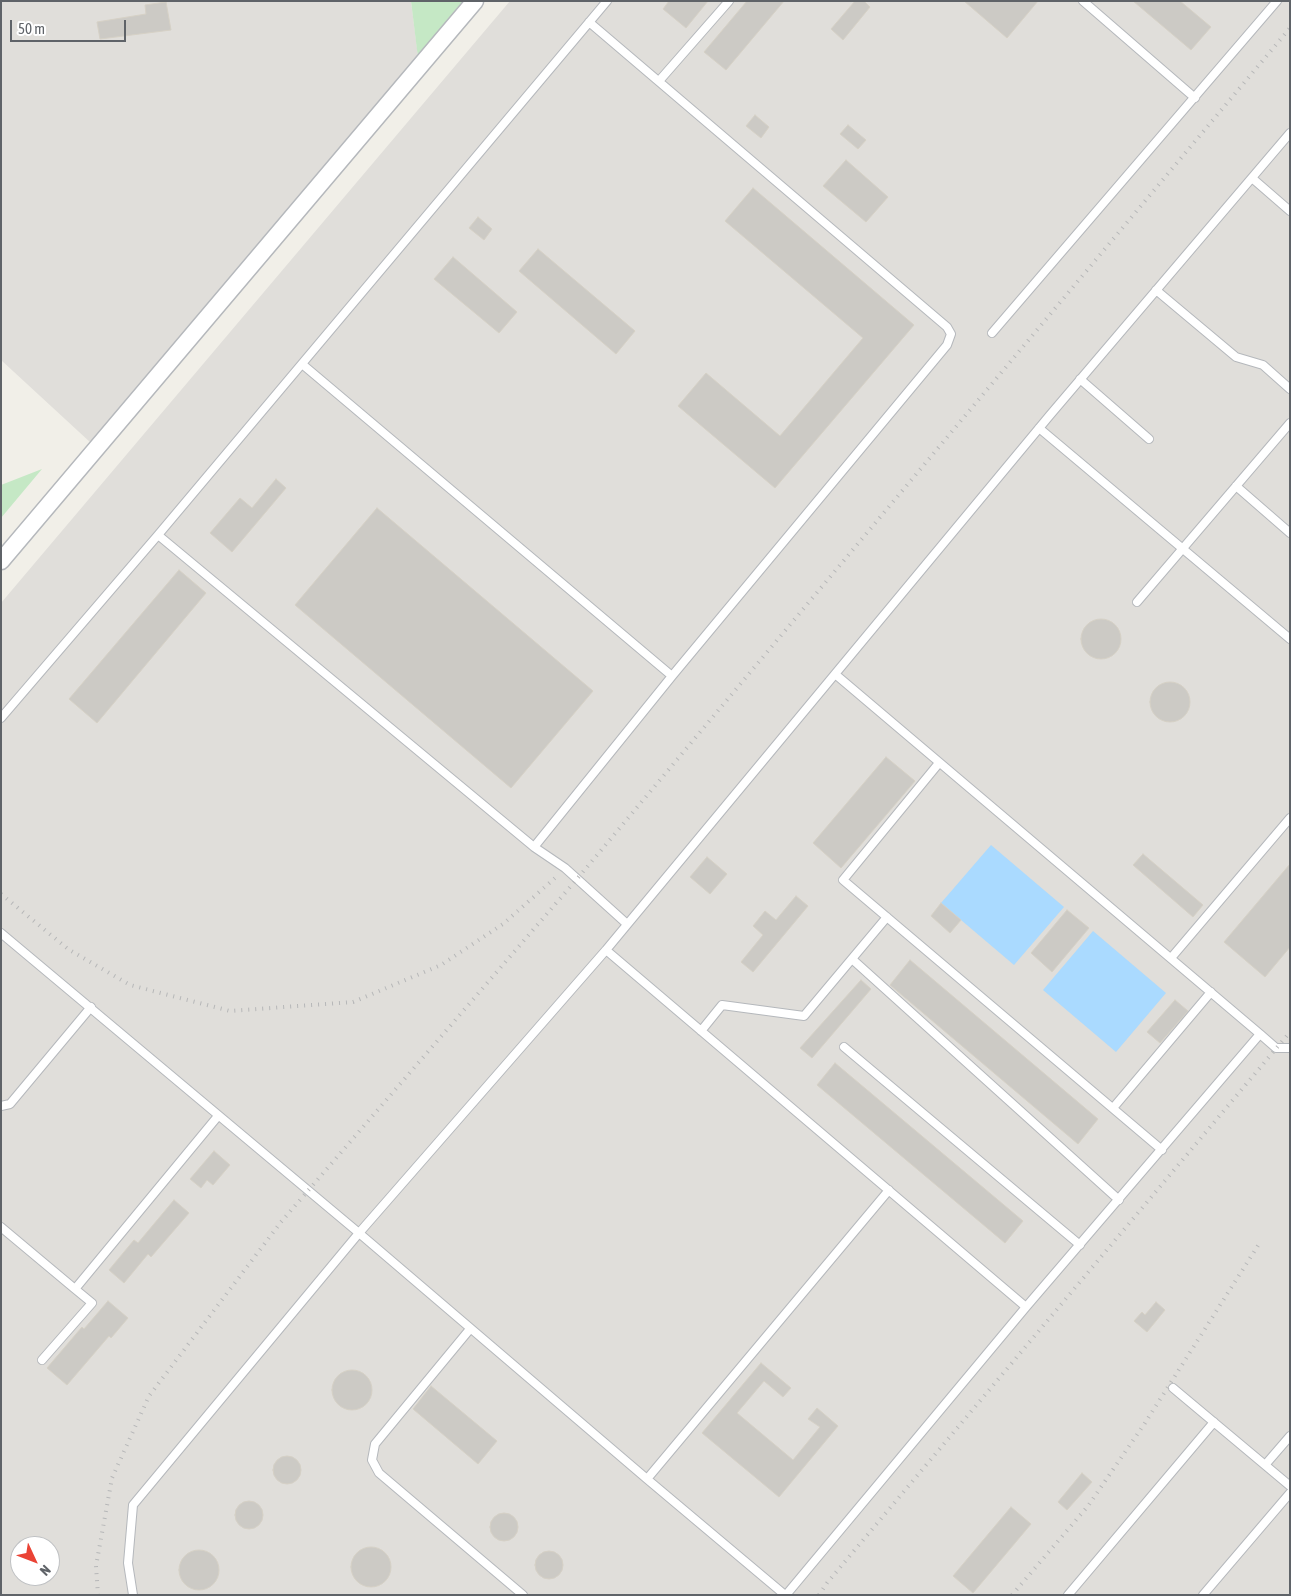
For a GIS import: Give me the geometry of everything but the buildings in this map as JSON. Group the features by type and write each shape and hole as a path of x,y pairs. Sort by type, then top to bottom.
{"street":[{"path":"1,561 475,1"}],"lane":[{"path":"1,718 158,535 606,1"},
{"path":"659,81 729,1"},
{"path":"1083,1 1195,98"},
{"path":"992,332 1277,1"},
{"path":"534,847 672,676 947,345 951,334 947,327 589,22"},
{"path":"133,1595 128,1563 133,1505 359,1233 606,950 1080,379 1290,133"},
{"path":"1252,178 1290,211"},
{"path":"1156,290 1236,357 1262,365 1290,388"},
{"path":"302,364 672,676"},
{"path":"1080,379 1148,439"},
{"path":"1137,602 1290,424"},
{"path":"1039,428 1290,639"},
{"path":"1236,486 1290,532"},
{"path":"158,535 534,847 564,868 627,924"},
{"path":"834,674 1276,1048 1290,1048"},
{"path":"939,763 843,880 1162,1150"},
{"path":"1171,958 1290,818"},
{"path":"701,1031 722,1005 804,1016 887,917"},
{"path":"1,933 786,1595 1026,1308 1260,1034"},
{"path":"606,950 1026,1308"},
{"path":"852,959 1119,1200"},
{"path":"1113,1108 1212,992"},
{"path":"1,1106 10,1104 91,1007"},
{"path":"844,1047 1080,1245"},
{"path":"75,1289 218,1116"},
{"path":"647,1479 889,1190"},
{"path":"1,1228 92,1303 42,1360"},
{"path":"470,1329 375,1444 372,1460 380,1473 523,1595"},
{"path":"1173,1388 1290,1486"},
{"path":"1068,1595 1214,1422"},
{"path":"1265,1465 1290,1436"},
{"path":"1203,1595 1290,1493"}],"shaded area":[{"path":"1,1 411,1 418,56 91,443 1,360"},
{"path":"510,1 1290,1 1290,1595 1,1595 1,603"}],"green space":[{"path":"411,1 463,1 418,56 417,50"},
{"path":"42,469 1,518 1,485"}],"water":[{"path":"991,845 1064,907 1014,965 941,903"},
{"path":"1093,931 1166,993 1116,1052 1043,990"}],"railway":[{"path":"98,1595 96,1566 112,1478 149,1396 281,1222 577,879 1290,28"},
{"path":"1,894 68,949 130,985 230,1011 353,1002 441,965 503,924 555,878"},
{"path":"819,1595 827,1583 1290,1032"},
{"path":"1012,1595 1088,1506 1145,1423 1259,1244"}]}
